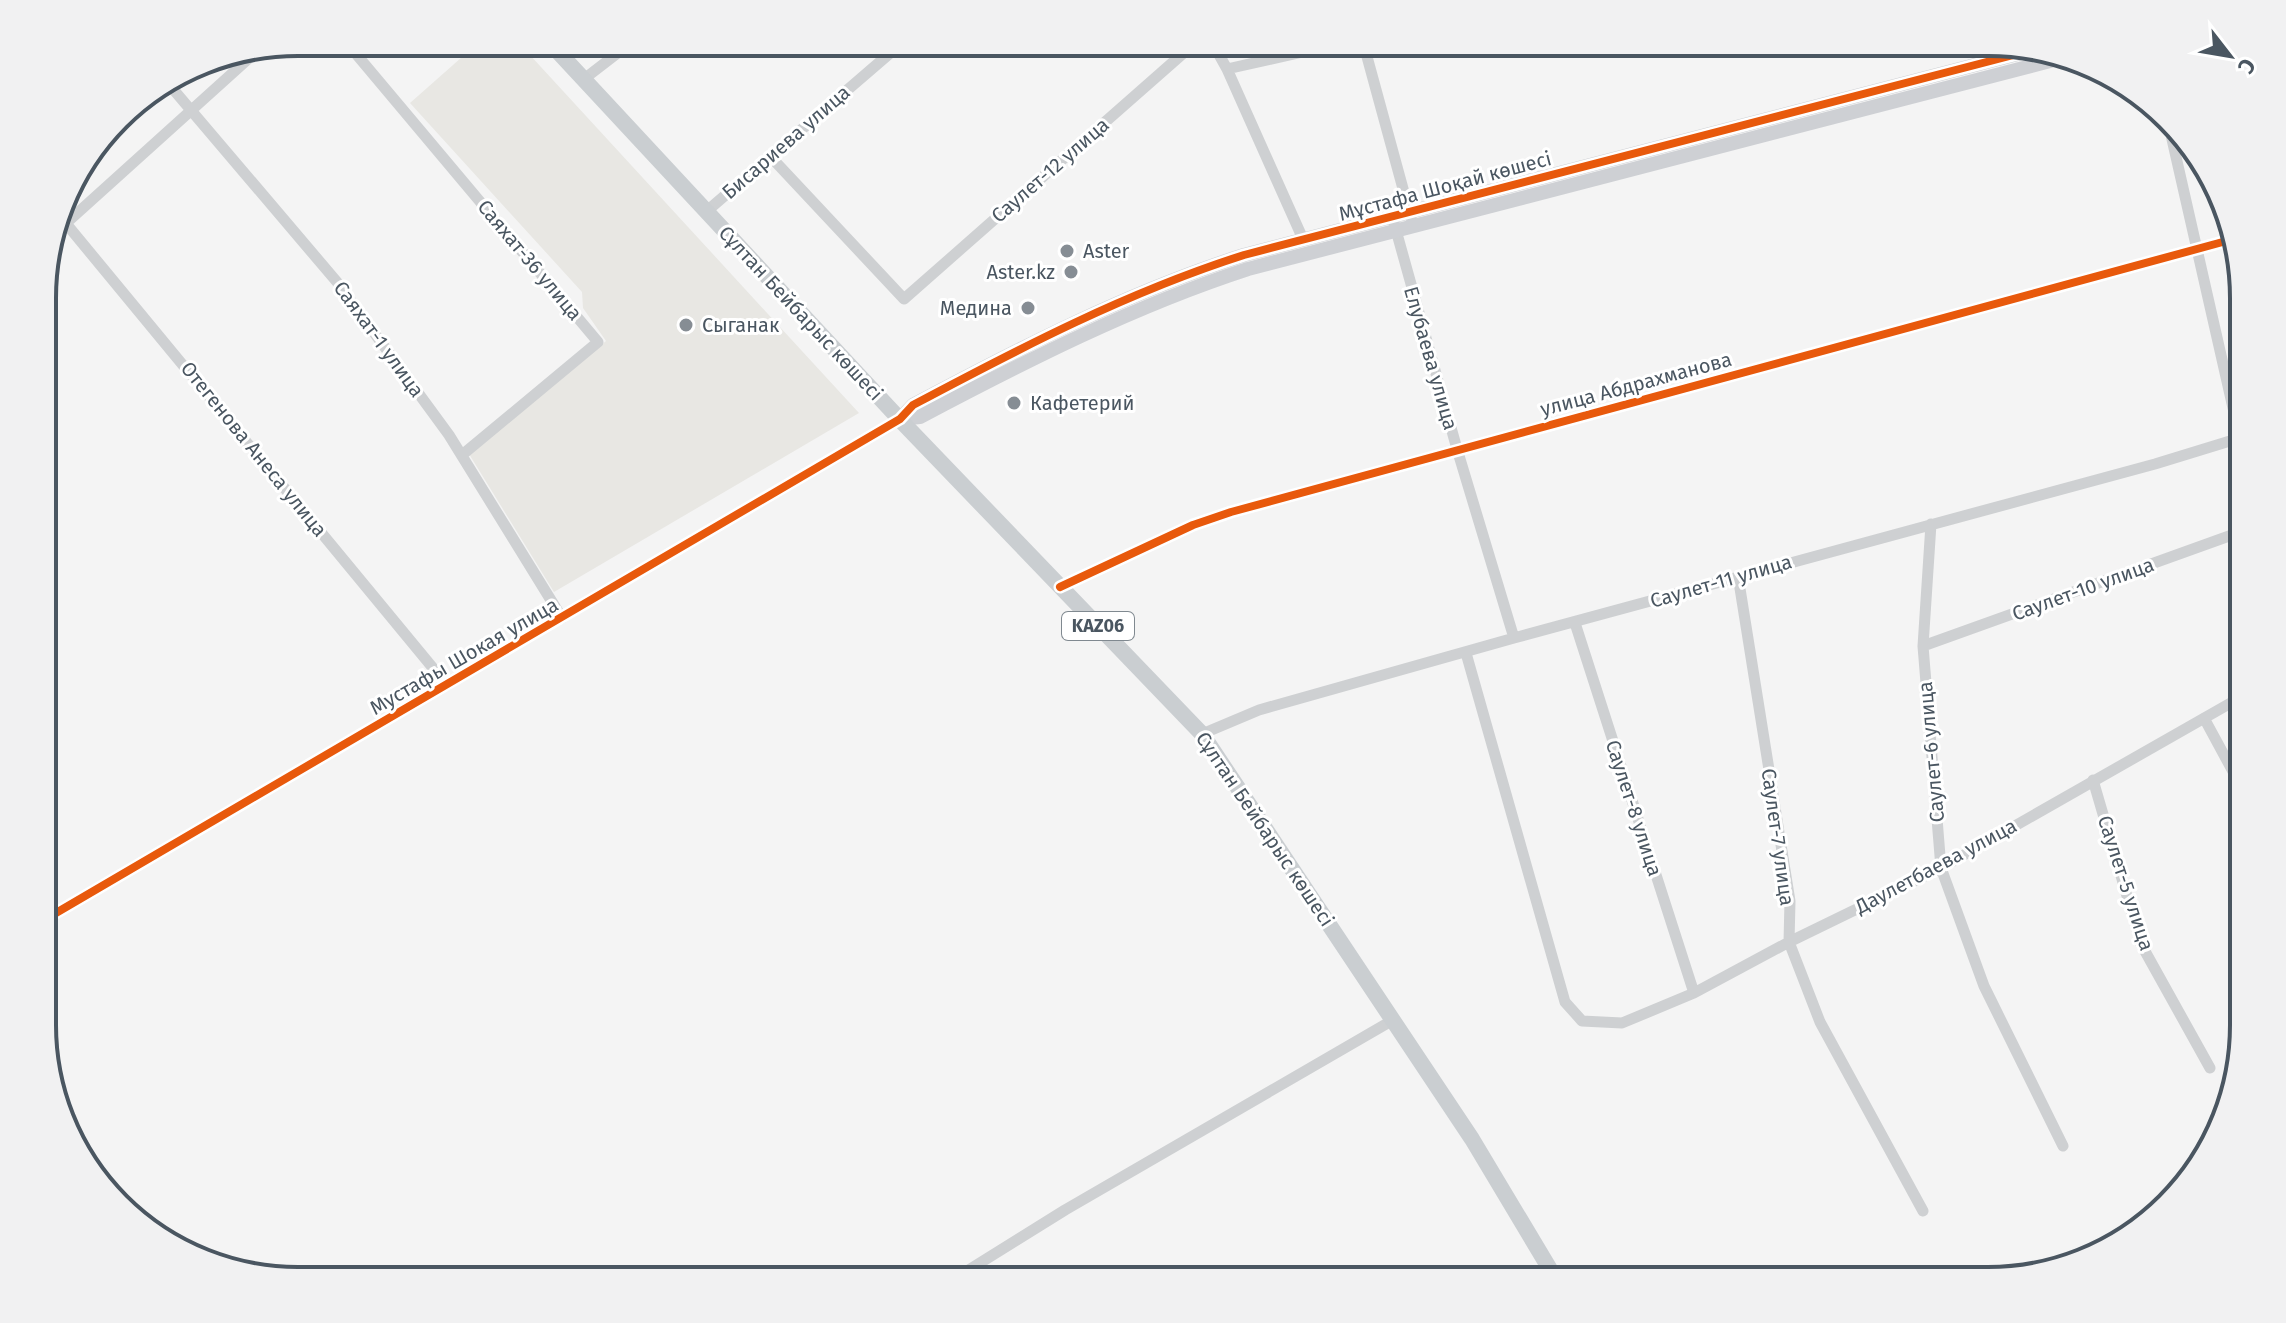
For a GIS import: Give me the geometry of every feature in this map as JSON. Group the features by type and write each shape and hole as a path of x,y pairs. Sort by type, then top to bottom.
{"main road":[{"name":"Сұлтан Бейбарыс көшесі","path":"562,56 900,419 1202,734 1472,1139 1548,1266"}],"street":[{"name":"Саяхат-36 улица","path":"358,56 598,342 462,455"},
{"path":"584,79 613,56"},
{"name":"Бисариева улица","path":"707,211 887,56"},
{"name":"Саулет-12 улица","path":"770,156 904,299 1180,56"},
{"path":"1220,56 1303,239"},
{"path":"1227,69 1285,56"},
{"path":"1367,56 1412,219"},
{"name":"Мұстафа Шоқай көшесі","path":"900,419 920,417 1048,350 1211,281 1394,224 2006,57"},
{"path":"73,211 244,62"},
{"name":"Мұстафа Шоқай көшесі","path":"1412,219 2043,63"},
{"name":"Саяхат-1 улица","path":"174,90 337,282 462,455 562,618"},
{"path":"2173,143 2229,386"},
{"name":"Мұстафа Шоқай көшесі","path":"900,419 913,405 1042,336 1206,267 1303,239 1394,224"},
{"name":"Елубаева улица","path":"1394,224 1514,638"},
{"name":"Отегенова Анеса улица","path":"68,225 447,685"},
{"name":"улица Абдрахманова","path":"1060,587 1193,525 1457,449 2223,242"},
{"name":"Мустафы Шокая улица","path":"57,913 900,419"},
{"name":"Саулет-11 улица","path":"1202,734 1259,710 2229,442"},
{"name":"Саулет-6 улица","path":"1931,524 1923,646 1941,868 1984,986 2063,1146"},
{"name":"Саулет-10 улица","path":"1923,646 2229,536"},
{"name":"Саулет-7 улица","path":"1738,576 1790,901 1789,942 1820,1022 1923,1211"},
{"name":"Саулет-8 улица","path":"1575,623 1694,993"},
{"name":"Даулетбаева улица","path":"1466,653 1565,1002 1582,1021 1622,1023 1694,993 1789,942 1941,868 2229,704"},
{"path":"2204,718 2229,764"},
{"name":"Саулет-5 улица","path":"2093,780 2141,944 2210,1068"},
{"path":"974,1267 1065,1210 1393,1020"}],"shaded area":[{"name":"Сыганак","path":"463,56 531,56 859,413 554,592 469,454 606,341 583,308 582,292 410,103"}],"cycle path":[{"path":"56,913 900,419 913,405 1034,342 1117,304 1244,255 2005,57"},
{"path":"1060,587 1193,525 1231,512 2223,242"}],"place":[{"name":"Aster","path":"1067,251"},
{"name":"Aster.kz","path":"1071,272"},
{"name":"Медина","path":"1028,308"},
{"name":"Сыганак","path":"686,325"},
{"name":"Кафетерий","path":"1014,403"}]}
